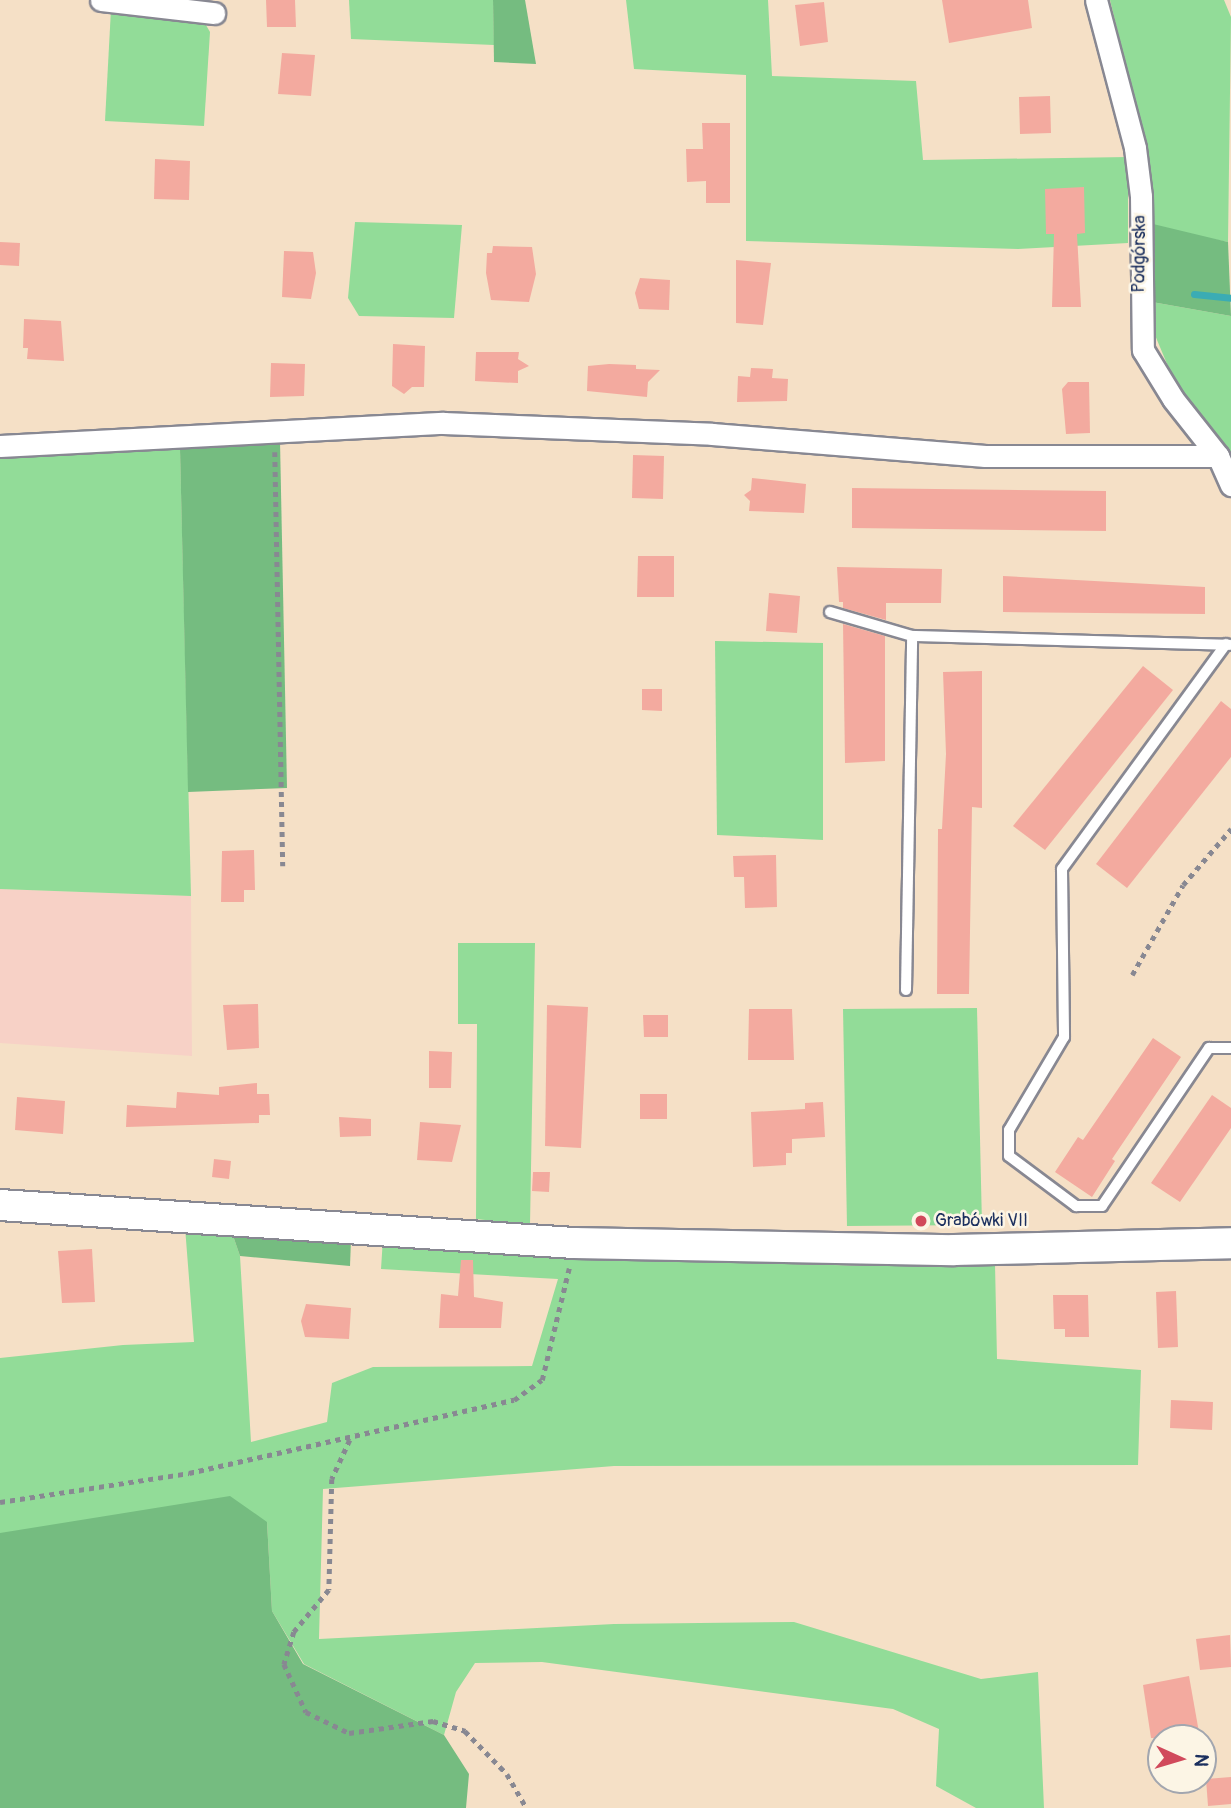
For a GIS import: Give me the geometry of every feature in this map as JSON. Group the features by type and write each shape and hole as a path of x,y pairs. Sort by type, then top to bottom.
{"street":[{"path":"101,0 214,13"},
{"name":"Podgórska","path":"1096,0 1135,148 1141,196 1143,350 1173,399 1218,456 1231,485"},
{"path":"0,446 443,423 712,435 985,456 1218,456"},
{"path":"0,1205 574,1243 954,1250 1231,1243"}],"lane":[{"path":"830,612 912,636 1228,645"},
{"path":"906,990 912,636"},
{"path":"1228,645 1062,869 1064,1037 1009,1130 1009,1156 1076,1206 1102,1206 1209,1048 1231,1048"}],"path":[{"path":"275,433 283,866"},
{"path":"1132,975 1183,885 1231,829"},
{"path":"0,1502 189,1473 351,1439 514,1400 542,1380 574,1243"},
{"path":"351,1439 332,1479 329,1590 294,1632 284,1664 306,1712 349,1733 433,1721 465,1731 507,1774 527,1808"}],"shaded area":[{"path":"0,889 191,896 192,1056 0,1043"}],"green space":[{"path":"349,0 493,0 494,45 351,39"},
{"path":"493,0 525,0 536,64 494,62"},
{"path":"626,0 768,0 772,76 916,81 923,160 1128,157 1128,243 1018,249 746,241 746,75 634,69"},
{"path":"1110,0 1224,0 1231,17 1228,242 1153,228 1148,156"},
{"path":"111,9 203,20 210,32 204,126 105,121"},
{"path":"355,222 462,225 454,318 359,316 348,298"},
{"path":"1153,224 1228,242 1231,316 1152,302"},
{"path":"1152,302 1231,316 1231,454 1175,383 1152,328"},
{"path":"280,441 287,788 188,792 180,449"},
{"path":"180,449 191,896 0,889 0,453"},
{"path":"715,641 823,643 823,840 717,835"},
{"path":"458,943 535,943 530,1225 476,1219 477,1024 458,1024"},
{"path":"977,1008 982,1225 847,1226 843,1009"},
{"path":"185,1227 230,1227 240,1256 251,1442 327,1422 332,1383 373,1367 532,1366 558,1279 381,1269 383,1238 564,1258 873,1266 995,1264 997,1359 1141,1370 1138,1465 614,1466 323,1489 319,1639 614,1624 794,1622 981,1679 1038,1672 1044,1808 976,1808 936,1786 939,1729 893,1709 542,1662 475,1663 456,1692 444,1735 304,1664 272,1611 267,1522 0,1534 0,1358 123,1345 194,1342"},
{"path":"230,1227 351,1240 350,1266 240,1256"},
{"path":"230,1496 267,1522 272,1611 303,1664 444,1735 469,1774 466,1808 0,1808 0,1533"}],"building":[{"path":"266,0 295,0 296,27 267,27"},
{"path":"942,0 1028,0 1032,28 949,43"},
{"path":"824,2 828,42 800,46 795,5"},
{"path":"282,53 315,55 311,96 278,94"},
{"path":"1050,96 1051,133 1020,134 1019,97"},
{"path":"702,123 730,123 730,203 706,203 706,181 687,182 686,149 703,149"},
{"path":"155,159 190,161 189,200 154,199"},
{"path":"1084,187 1085,233 1077,234 1081,307 1052,307 1054,234 1046,234 1045,189"},
{"path":"0,242 20,243 19,266 0,265"},
{"path":"493,246 532,247 536,274 529,302 491,300 486,273 487,253 492,253"},
{"path":"284,251 313,252 316,273 311,299 282,297"},
{"path":"736,260 771,263 763,325 736,323"},
{"path":"640,278 670,280 669,310 639,309 635,293"},
{"path":"24,319 61,321 64,361 27,359 28,348 23,348"},
{"path":"393,344 425,346 424,387 412,387 404,394 392,386"},
{"path":"476,352 519,352 518,359 529,366 518,371 518,383 475,381"},
{"path":"271,363 305,364 304,396 270,397"},
{"path":"636,365 636,369 660,370 648,382 647,397 587,391 588,366"},
{"path":"751,368 773,369 772,378 788,379 787,401 737,402 738,376 750,377"},
{"path":"1068,382 1089,382 1090,433 1066,434 1062,389"},
{"path":"633,455 664,456 663,499 632,498"},
{"path":"752,478 806,484 804,513 749,511 750,501 744,495 751,490"},
{"path":"852,488 1106,491 1106,531 852,528"},
{"path":"638,556 674,556 674,597 637,597"},
{"path":"837,567 942,569 941,603 886,603 886,620 843,608 843,602 839,602"},
{"path":"1003,576 1205,587 1205,614 1003,612"},
{"path":"769,593 800,596 797,633 766,631"},
{"path":"843,624 885,636 885,761 845,763"},
{"path":"1143,666 1173,690 1045,850 1013,826"},
{"path":"982,671 982,808 972,807 969,994 937,994 938,829 942,829 946,754 943,672"},
{"path":"642,689 662,689 662,711 642,710"},
{"path":"1221,701 1231,709 1231,757 1127,888 1096,864"},
{"path":"254,850 255,890 244,890 244,902 221,902 222,851"},
{"path":"776,855 777,907 745,908 744,877 734,877 733,856"},
{"path":"258,1004 259,1048 227,1050 223,1005"},
{"path":"547,1005 588,1007 581,1148 545,1146"},
{"path":"749,1009 792,1009 794,1060 748,1060"},
{"path":"643,1015 668,1015 668,1037 644,1037"},
{"path":"1153,1038 1181,1057 1112,1159 1115,1161 1092,1197 1055,1172 1078,1137 1083,1140"},
{"path":"429,1051 452,1052 451,1088 429,1088"},
{"path":"257,1083 257,1094 269,1094 270,1115 259,1115 259,1123 126,1127 127,1105 176,1108 177,1092 219,1095 219,1087"},
{"path":"640,1094 667,1094 667,1119 640,1119"},
{"path":"1212,1095 1231,1108 1231,1128 1180,1202 1151,1183"},
{"path":"17,1097 65,1101 63,1134 15,1130"},
{"path":"823,1102 825,1137 792,1139 792,1153 786,1153 786,1165 753,1167 751,1112 805,1109 805,1103"},
{"path":"339,1117 371,1119 371,1136 340,1137"},
{"path":"420,1122 461,1125 452,1162 417,1160"},
{"path":"214,1159 231,1161 229,1179 212,1177"},
{"path":"533,1172 550,1172 549,1192 532,1191"},
{"path":"92,1249 95,1302 62,1303 58,1251"},
{"path":"461,1260 473,1260 474,1297 503,1302 501,1328 439,1328 441,1294 458,1296"},
{"path":"1176,1291 1178,1347 1158,1348 1156,1292"},
{"path":"1053,1295 1088,1295 1089,1337 1065,1337 1065,1329 1054,1329"},
{"path":"306,1304 351,1308 349,1339 305,1337 301,1321"},
{"path":"1171,1400 1213,1402 1212,1430 1170,1428"},
{"path":"1230,1635 1231,1667 1200,1670 1196,1639"},
{"path":"1189,1676 1198,1724 1149,1724 1143,1685"},
{"path":"1231,1777 1231,1804 1208,1806 1207,1794 1217,1794 1217,1778"}],"waterway":[{"path":"1194,294 1231,298"}],"place":[{"name":"Grabówki VII","path":"921,1221"}]}
